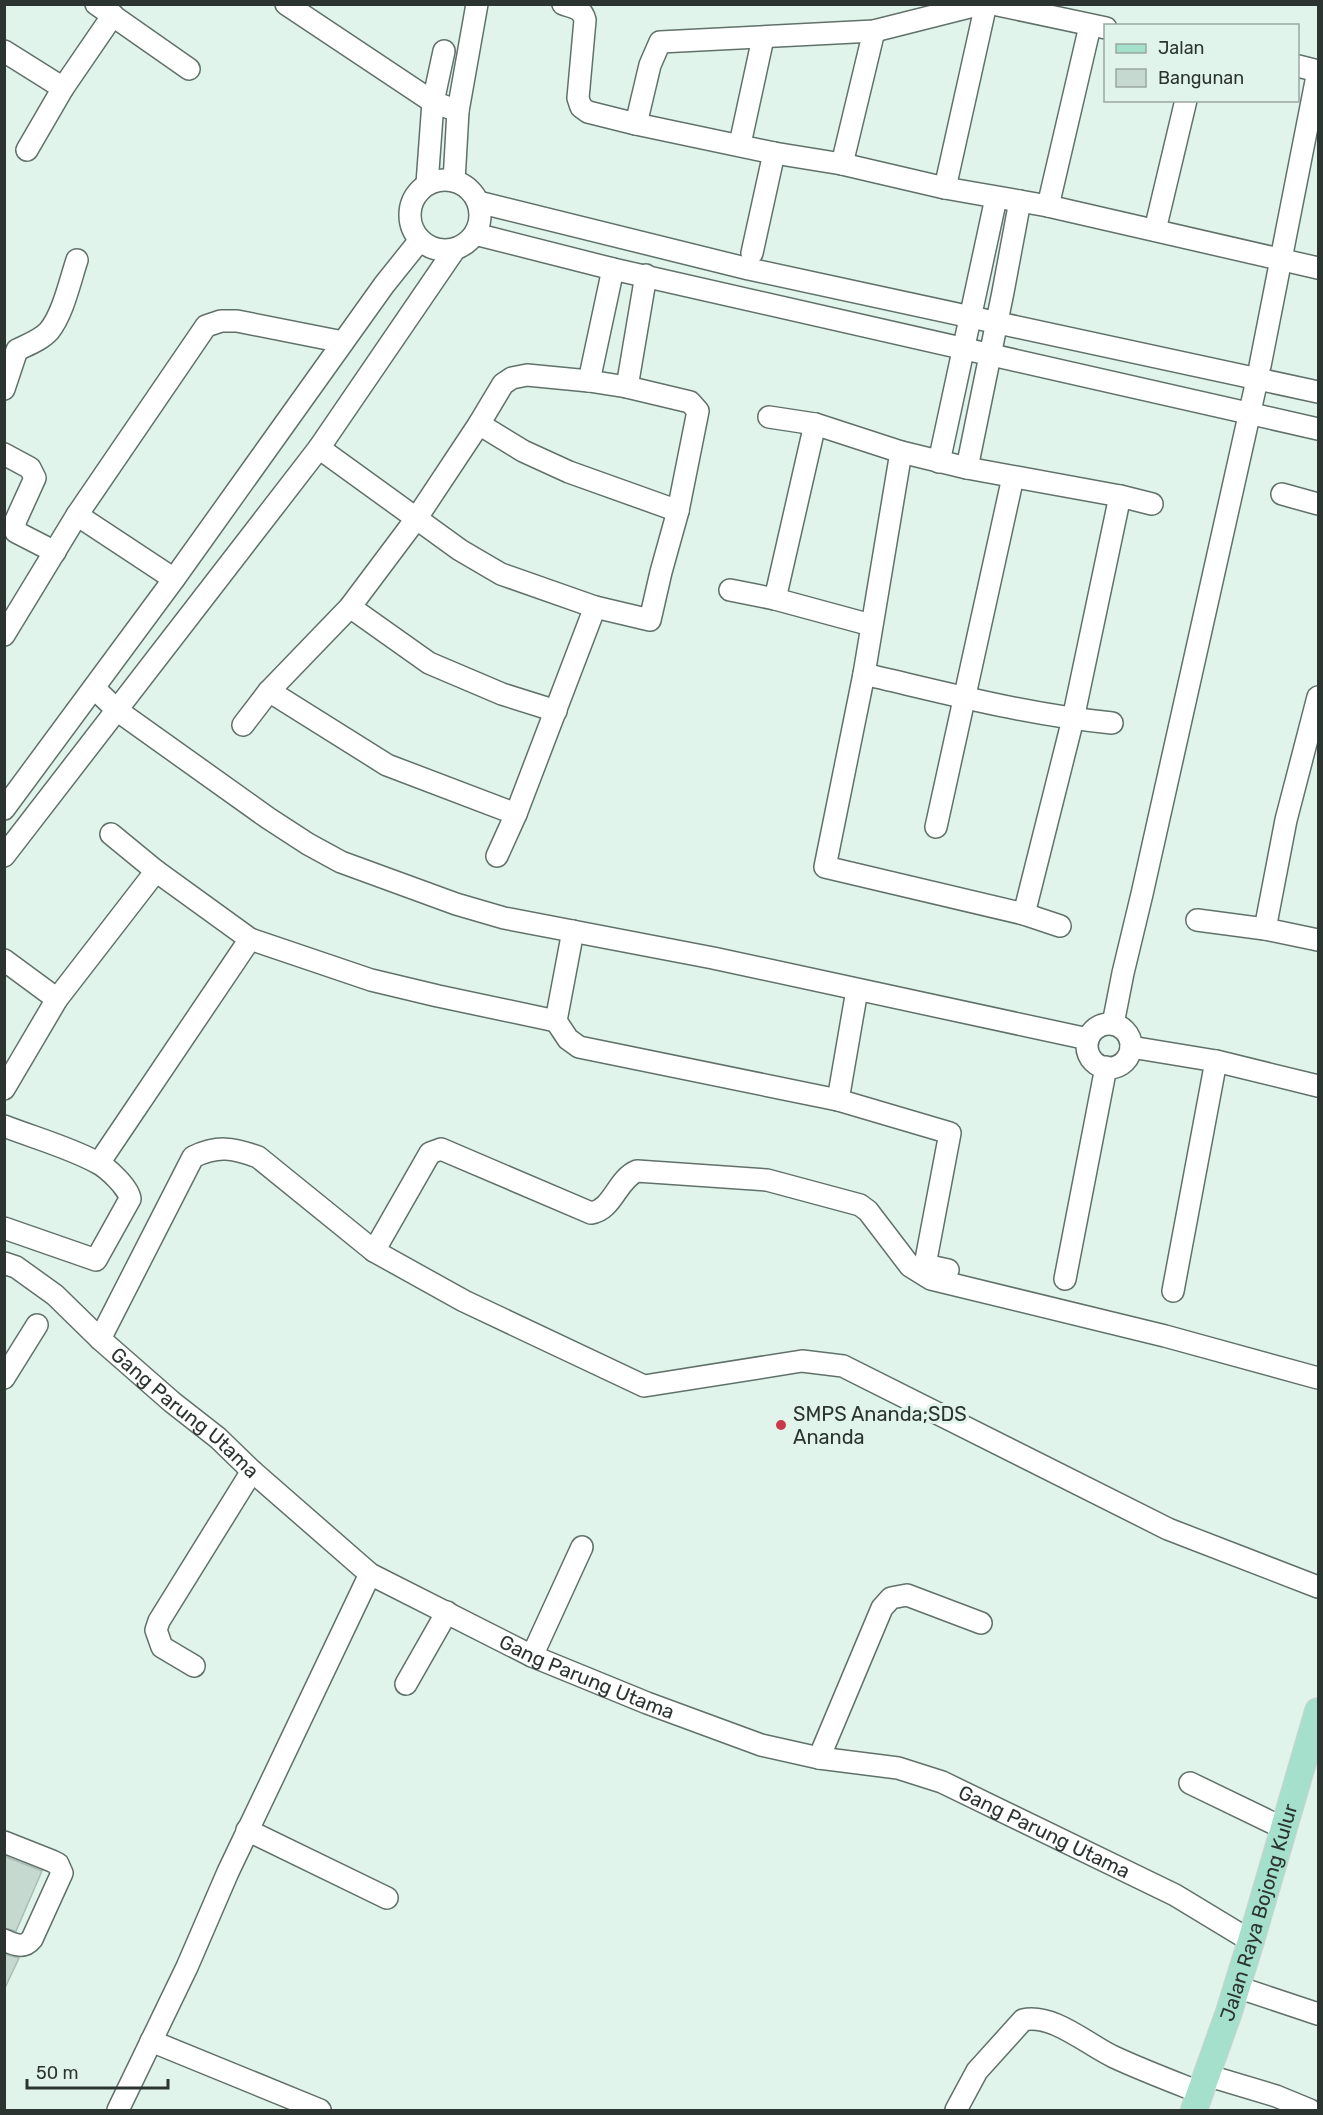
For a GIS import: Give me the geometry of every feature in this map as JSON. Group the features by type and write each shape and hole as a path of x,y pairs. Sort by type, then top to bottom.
{"main road":[{"name":"Jalan Raya Bojong Kulur","path":"1200,2093 1237,1987 1318,1711"}],"street":[{"path":"286,4 433,102 458,111"},
{"path":"454,181 458,111 477,4"},
{"path":"563,4 580,9 585,20 578,92 581,107 588,112 774,153 842,164 945,188 1048,206 1318,268"},
{"path":"636,124 650,65 660,42 874,31 981,4"},
{"path":"945,188 986,4"},
{"path":"993,4 1098,27 1048,206"},
{"path":"27,150 104,10 189,69"},
{"path":"842,164 874,31"},
{"path":"740,144 763,38"},
{"path":"4,51 63,88"},
{"path":"427,184 433,102 444,51"},
{"path":"1113,1024 1232,494 1318,71 1299,66"},
{"path":"1155,231 1186,102"},
{"path":"752,253 774,153"},
{"path":"441,180 454,181 469,189 478,202 480,218 475,234 467,243 455,249 436,250 420,240 410,221 412,200 427,184 441,180"},
{"path":"939,462 996,198"},
{"path":"967,468 1020,201"},
{"path":"478,202 749,269 997,323 1258,373 1318,392"},
{"path":"475,234 613,269 1318,429"},
{"path":"4,809 174,579 384,285 420,240"},
{"path":"4,856 319,448 455,249"},
{"path":"4,390 10,347 38,340 49,332 58,316 77,260"},
{"path":"589,381 613,269"},
{"path":"627,387 646,275"},
{"path":"4,635 78,515 206,326 221,321 237,321 343,342"},
{"path":"243,725 269,691 350,607 416,519 479,424 502,384 512,378 527,375 589,381 627,387 690,402 698,411 678,511 650,620 596,607 501,574 460,550 416,519 319,448"},
{"path":"769,417 815,424 901,453 939,462 1152,504"},
{"path":"479,424 523,451 569,472 678,511"},
{"path":"775,599 815,424"},
{"path":"901,453 864,674 825,867 1024,914 1060,926"},
{"path":"4,454 30,468 35,478 15,522 16,532 55,552"},
{"path":"936,827 1013,477"},
{"path":"1282,494 1318,504"},
{"path":"1024,914 1072,719 1120,496"},
{"path":"78,515 174,579"},
{"path":"730,590 775,599 871,625"},
{"path":"350,607 429,663 502,694 556,711"},
{"path":"497,856 516,814 596,607"},
{"path":"864,674 964,698 1072,719 1112,723"},
{"path":"94,688 118,711 268,818 341,862 456,904 504,918 1088,1039"},
{"path":"269,691 387,765 516,814"},
{"path":"1265,929 1286,820 1318,697"},
{"path":"111,834 156,871 250,939 371,980 556,1021 568,1039 579,1047 838,1100 950,1133 925,1265 996,1281"},
{"path":"4,1089 57,999 156,871"},
{"path":"1197,920 1265,929 1318,940"},
{"path":"556,1021 573,931"},
{"path":"99,1162 250,939"},
{"path":"4,960 57,999"},
{"path":"838,1100 857,990"},
{"path":"1113,1024 1126,1032 1131,1047 1129,1056 1115,1067 1097,1064 1090,1057 1087,1048 1088,1039 1094,1030 1102,1025 1113,1024"},
{"path":"1131,1047 1216,1061 1318,1086"},
{"path":"1173,1291 1216,1061"},
{"path":"1065,1279 1106,1067"},
{"path":"4,1126 99,1162 130,1193 130,1199 96,1260 4,1228"},
{"path":"100,1339 194,1157 207,1150 222,1148 238,1150 258,1157 374,1251 464,1301 644,1386 802,1361 843,1366 1168,1529 1318,1587"},
{"path":"374,1251 430,1153 434,1150 441,1149 591,1213 603,1209 628,1176 637,1171 767,1180 860,1205 868,1211 910,1266 931,1279 1165,1336 1318,1378"},
{"name":"Gang Parung Utama","path":"4,1263 16,1267 55,1295 100,1339 172,1402 218,1438 252,1471 370,1574 532,1656 647,1703 761,1745 819,1758 898,1768 942,1782 1174,1895 1251,1941"},
{"path":"4,1378 37,1324"},
{"path":"194,1666 162,1647 156,1630 159,1621 252,1471"},
{"path":"532,1656 582,1547"},
{"path":"118,2110 187,1967 247,1830 370,1574"},
{"path":"819,1758 882,1608 891,1598 907,1595 981,1623"},
{"path":"406,1684 447,1612"},
{"path":"1190,1783 1285,1829"},
{"path":"247,1830 387,1899"},
{"path":"4,1842 58,1864 62,1873 28,1945 16,1945 4,1940"},
{"path":"1237,1987 1318,2014"},
{"path":"956,2110 977,2071 1023,2020 1034,2017 1072,2032 1111,2056 1200,2093 1276,2096 1310,2110"},
{"path":"151,2041 320,2110"}],"building":[{"path":"4,1856 42,1871 16,1931 4,1928"},
{"path":"4,1954 19,1958 4,1990"}],"place":[{"name":"SMPS Ananda;SDS Ananda","path":"781,1425"}]}
